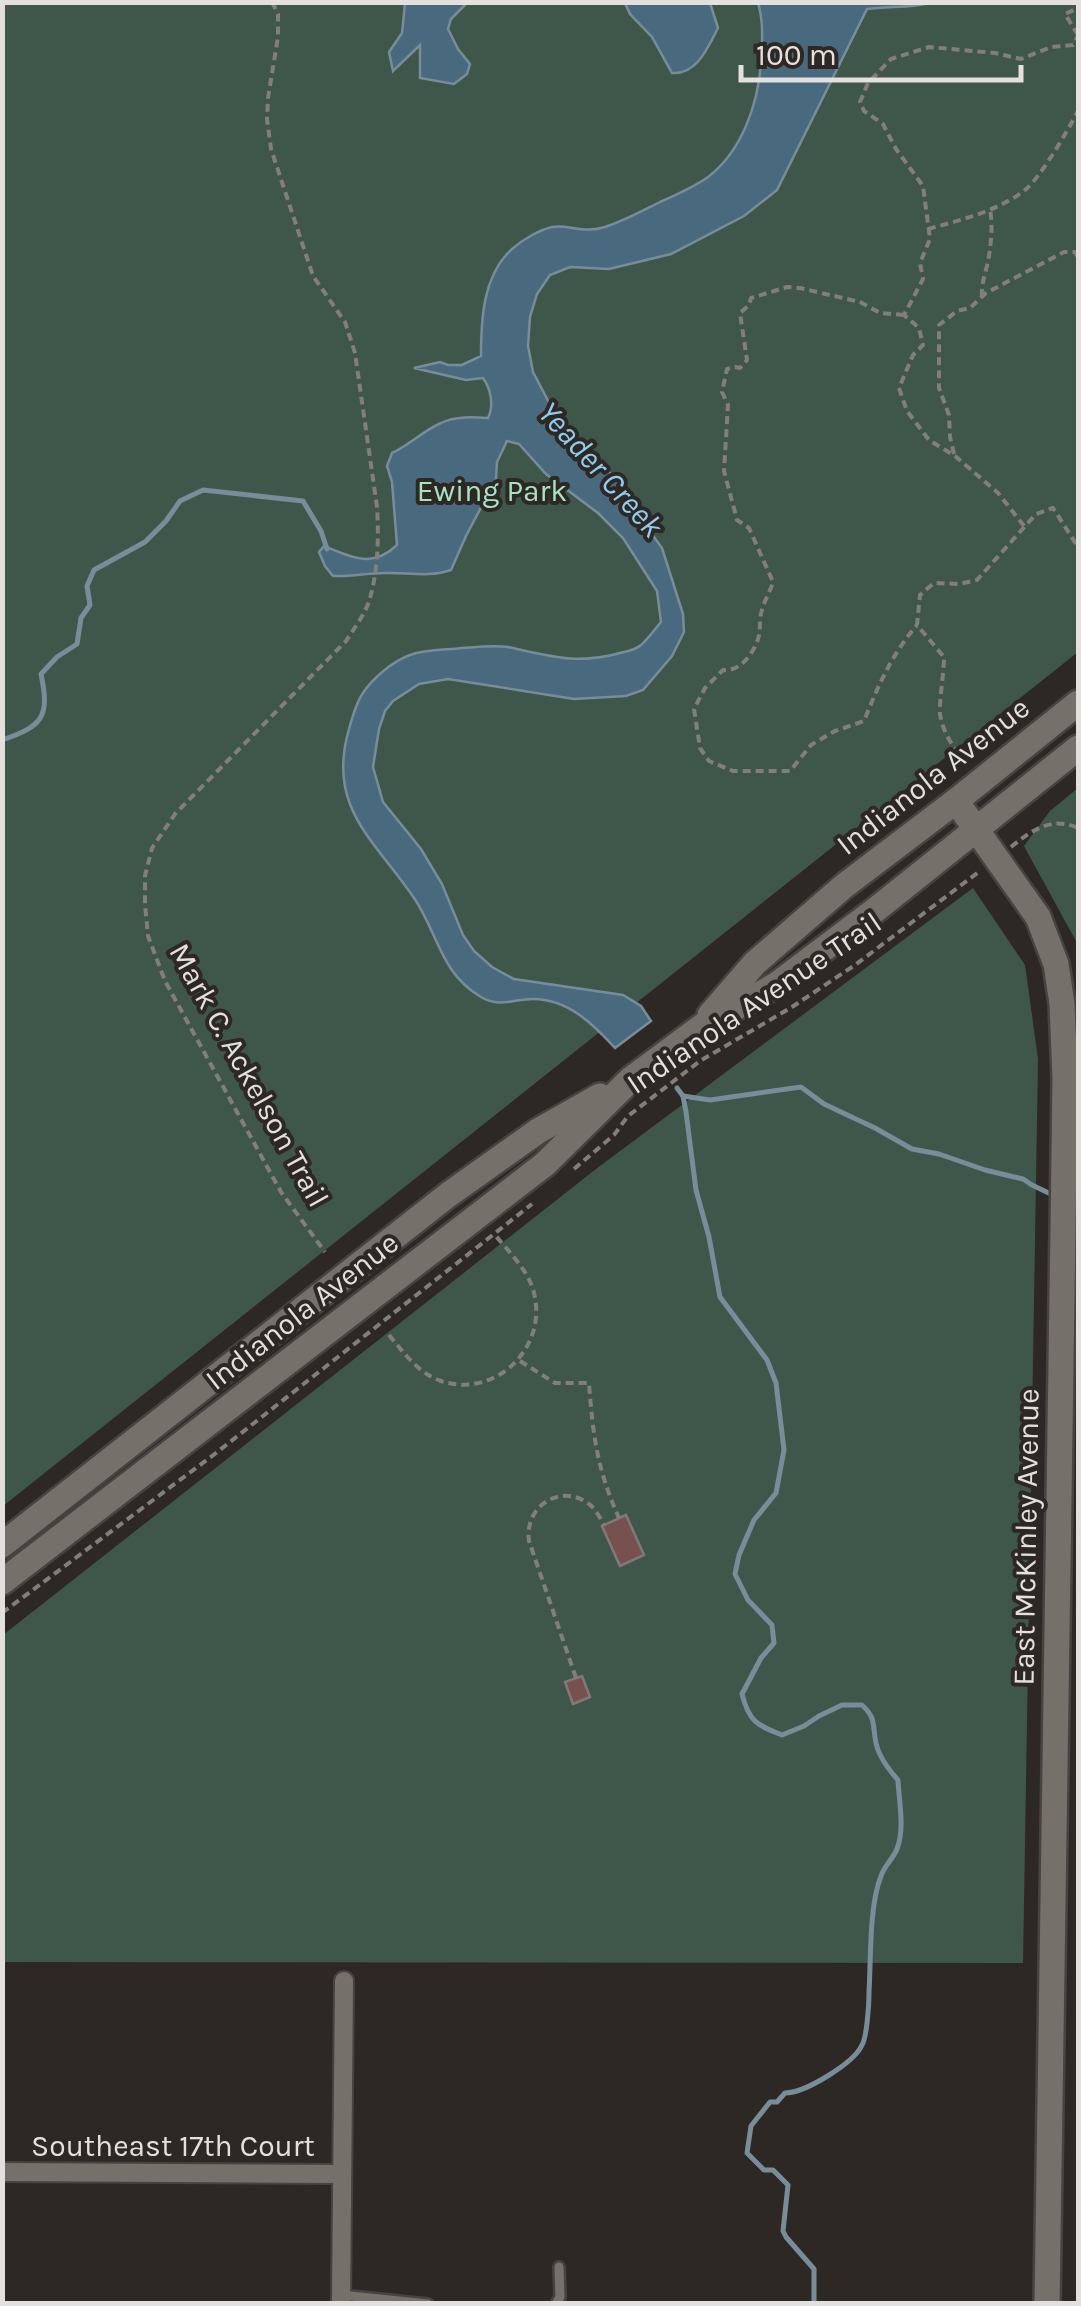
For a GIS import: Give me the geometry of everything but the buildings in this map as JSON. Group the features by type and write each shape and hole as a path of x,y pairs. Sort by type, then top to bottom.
{"main road":[{"name":"Indianola Avenue","path":"700,1026 755,963 844,886 1078,703"},
{"name":"Indianola Avenue","path":"2,1582 545,1164 631,1079 700,1026 776,986 1078,748"},
{"name":"East McKinley Avenue","path":"956,801 1038,916 1056,964 1072,1078 1063,1185 1047,2304"},
{"name":"Indianola Avenue","path":"2,1544 448,1195 538,1131 631,1079"}],"street":[{"path":"341,2300 344,1981"},
{"name":"Southeast 17th Court","path":"2,2172 342,2174"}],"lane":[{"path":"556,2304 560,2297 559,2267"},
{"path":"341,2300 428,2304"}],"path":[{"name":"Mark C. Ackelson Trail","path":"272,2 278,14 278,38 268,108 271,149 314,276 344,322 355,353 377,507 373,580 365,610 346,641 175,814 152,848 145,876 148,936 165,981 281,1192 325,1252"},
{"path":"904,315 923,278 920,264 930,239 923,186 883,124 864,111 860,102 868,83 891,60 929,48 1021,59 1051,47 1073,45 1078,36 1064,14 1078,8"},
{"path":"928,229 968,218 1026,189 1078,111"},
{"path":"982,297 991,240 990,208"},
{"path":"954,456 949,415 939,388 939,325 957,311 970,308 982,297 1064,252 1075,252 1078,257"},
{"path":"1024,526 998,493 929,440 908,411 900,388 913,355 923,345 919,328 904,315 880,313 860,302 800,288 787,287 751,298 740,313 747,360 740,368 727,369 722,392 728,405 724,471 737,520 748,528 774,582 761,612 758,641 748,657 731,672 723,670 705,688 694,709 700,748 709,762 732,771 790,771 812,745 835,730 864,721 882,677 917,625 920,594 934,582 959,584 977,580 1036,514 1053,508 1078,546"},
{"path":"917,625 944,657 940,711 946,735 966,765"},
{"path":"1013,846 1044,825 1058,823 1078,828"},
{"name":"Indianola Avenue Trail","path":"571,1171 614,1135 628,1116 700,1060 792,1007 969,878"},
{"path":"2,1614 201,1464 532,1204"},
{"path":"388,1335 424,1373 442,1381 459,1384 498,1378 519,1360 534,1331 534,1293 528,1277 495,1235"},
{"path":"519,1360 546,1380 589,1384 598,1464 619,1518"},
{"path":"576,1678 527,1530 535,1510 558,1497 590,1505 604,1525"}],"green space":[{"name":"Ewing Park","path":"3,3 1078,3 1078,652 3,1506"},
{"path":"1078,788 1078,952 1076,941 1024,846 1050,811"},
{"path":"973,888 1025,965 1038,1059 1023,1963 3,1962 3,1635 596,1169"},
{"path":"1078,1983 1078,2303 1076,2304 1076,2303"}],"water":[{"path":"405,3 467,3 451,19 448,29 470,64 467,74 454,84 420,78 420,45 393,71 389,52 402,33"},
{"path":"625,3 710,3 718,28 695,65 672,73 652,37"},
{"path":"758,3 929,3 867,9 777,190 744,216 671,254 609,269 570,267 550,275 537,294 530,317 528,346 533,372 554,412 619,483 662,548 683,614 684,632 672,656 643,690 626,696 574,699 448,679 419,684 385,711 373,767 383,802 421,849 474,951 514,979 623,995 641,1006 651,1021 615,1048 589,1022 557,1003 488,1000 467,987 448,964 414,898 358,821 344,781 344,757 351,720 361,697 377,676 403,658 429,651 491,646 577,659 629,651 641,645 661,622 657,591 623,538 598,513 546,474 519,444 507,441 497,462 496,479 451,570 333,576 319,552 324,546 370,559 397,545 387,466 392,453 446,421 488,418 491,398 483,378 466,380 414,368 440,362 462,365 481,356 489,285 512,249 552,227 597,229 626,219 703,181 730,154 746,126 759,79 762,32"}],"waterway":[{"path":"2,740 27,730 40,718 44,700 41,674 77,644 81,618 90,605 87,586 94,570 145,542 180,501 203,490 303,501 327,549"},
{"path":"683,1096 710,1100 801,1087 824,1104 912,1149 1023,1179 1057,1197"},
{"name":"Yeader Creek","path":"677,1088 683,1096 696,1190 720,1297 767,1360 776,1383 784,1450 776,1493 754,1520 735,1574 748,1600 772,1625 774,1643 761,1658 742,1694 755,1721 782,1735 842,1705 862,1705 872,1718 879,1753 898,1780 901,1832 874,1902 868,2011 862,2045 828,2076 770,2102 751,2126 747,2153 788,2185 783,2231 814,2269 814,2304"}]}
